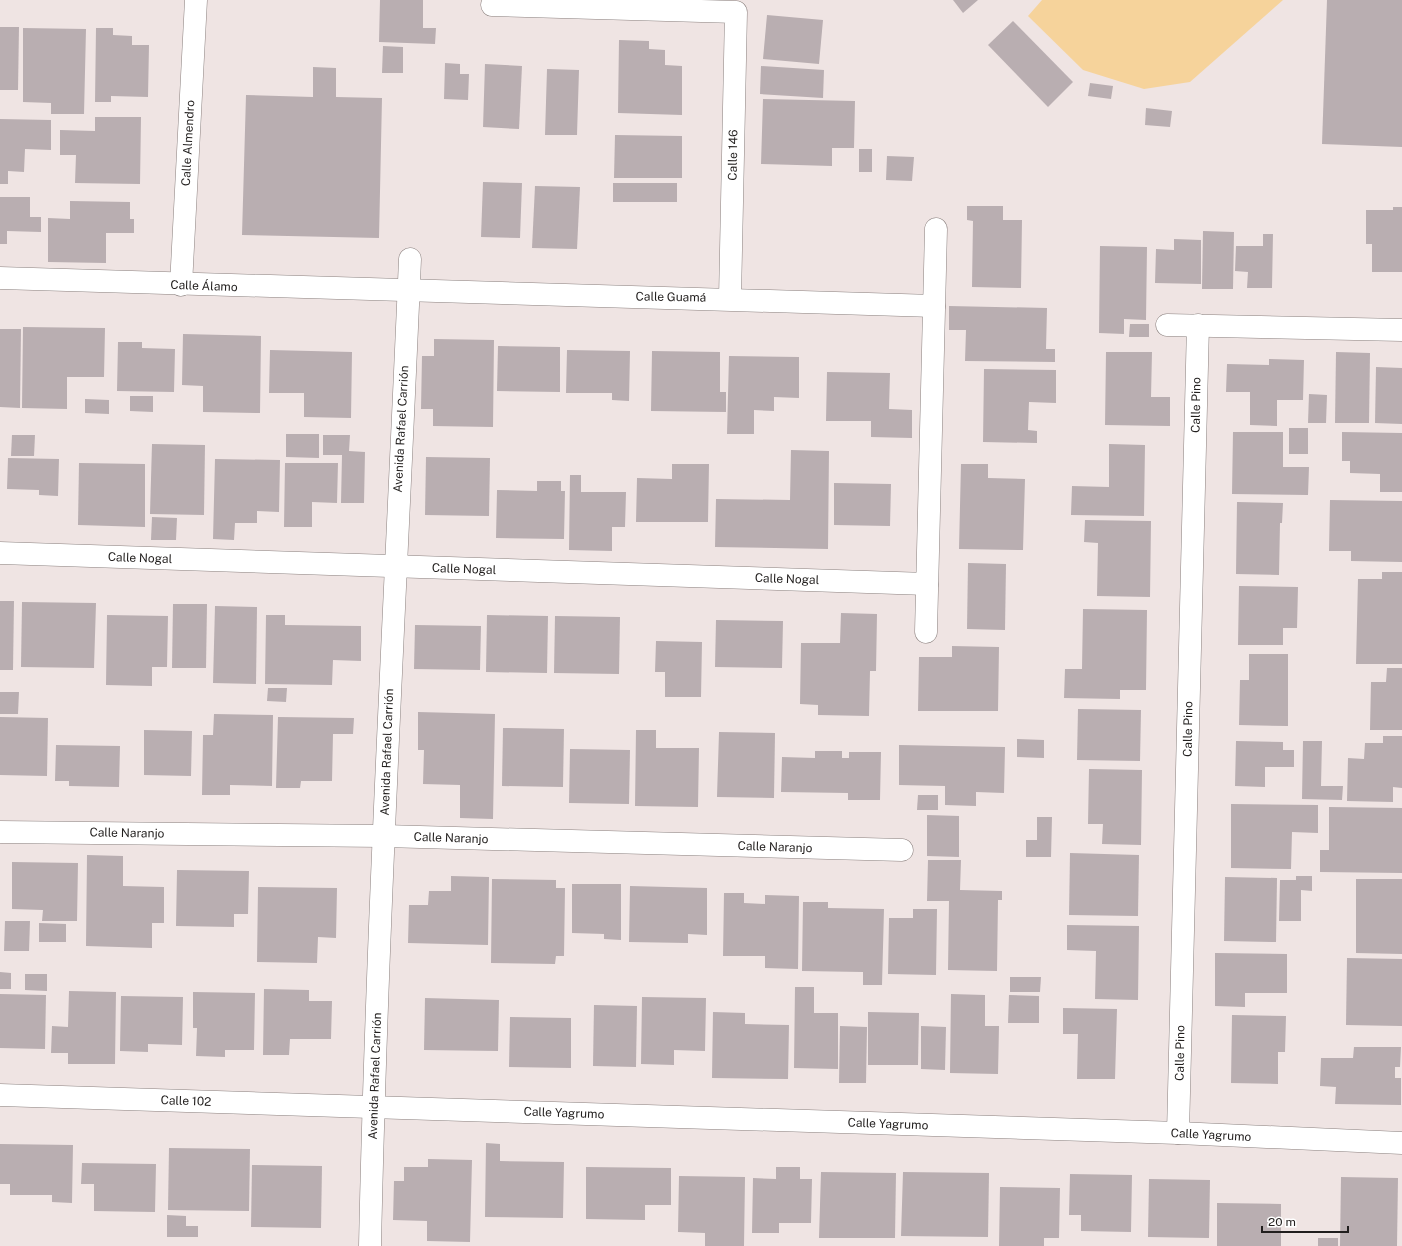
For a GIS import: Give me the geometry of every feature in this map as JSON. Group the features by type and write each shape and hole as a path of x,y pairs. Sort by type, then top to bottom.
{"street":[{"name":"Calle Almendro","path":"181,285 196,0"},
{"name":"Calle 146","path":"492,5 736,12 730,298"},
{"path":"926,632 936,229"},
{"name":"Avenida Rafael Carrión","path":"370,1246 373,1107 395,567 410,259"},
{"name":"Calle Álamo","path":"0,278 181,285 408,291"},
{"name":"Calle Guamá","path":"408,291 730,298 934,306"},
{"path":"1167,325 1402,330"},
{"name":"Calle Pino","path":"1178,1133 1198,325"},
{"name":"Calle Nogal","path":"0,553 927,584"},
{"name":"Calle Naranjo","path":"0,832 384,836 902,850"},
{"name":"Calle 102","path":"0,1095 373,1107"},
{"name":"Calle Yagrumo","path":"373,1107 1178,1133 1402,1144"}],"shaded area":[{"path":"1042,0 1283,0 1190,82 1144,89 1083,70 1028,16"}],"building":[{"path":"380,0 423,0 423,28 436,28 435,44 379,42"},
{"path":"953,0 978,0 963,13"},
{"path":"1327,0 1402,0 1402,147 1322,144"},
{"path":"767,15 823,20 819,64 763,59"},
{"path":"1013,21 1073,82 1048,107 988,45"},
{"path":"0,27 19,27 18,90 0,90"},
{"path":"23,28 86,29 84,114 51,114 51,103 23,102"},
{"path":"96,28 113,28 113,35 132,36 132,45 149,45 148,97 111,96 111,102 95,102"},
{"path":"619,40 649,41 649,49 665,50 665,65 682,66 682,115 618,113"},
{"path":"383,46 403,47 403,73 382,73"},
{"path":"445,63 460,64 460,74 469,74 468,100 444,99"},
{"path":"485,64 522,66 519,129 483,127"},
{"path":"761,66 824,70 823,98 760,94"},
{"path":"313,67 336,68 336,97 382,98 379,238 242,235 246,95 313,97"},
{"path":"547,69 579,70 577,135 545,135"},
{"path":"1090,83 1113,86 1111,99 1088,96"},
{"path":"763,99 855,101 854,148 832,148 832,166 761,164"},
{"path":"1146,108 1172,111 1170,127 1145,125"},
{"path":"95,117 141,117 140,184 75,183 76,155 60,155 60,130 95,131"},
{"path":"0,119 51,120 51,150 25,149 24,172 8,171 8,184 0,184"},
{"path":"615,135 682,136 682,178 614,178"},
{"path":"859,149 872,149 872,172 859,172"},
{"path":"887,156 914,157 912,181 886,180"},
{"path":"483,182 522,183 520,238 481,237"},
{"path":"613,183 677,183 677,202 613,202"},
{"path":"535,186 580,187 577,249 532,248"},
{"path":"0,197 30,197 30,217 41,217 41,232 7,231 7,244 0,244"},
{"path":"70,201 130,202 130,219 134,219 134,233 106,233 106,263 48,262 48,218 70,219"},
{"path":"967,206 1003,206 1003,220 1022,220 1021,288 972,287 973,221 967,220"},
{"path":"1393,207 1402,207 1402,272 1372,272 1372,244 1366,244 1366,210 1393,210"},
{"path":"1203,231 1234,232 1233,289 1202,289"},
{"path":"1263,234 1273,234 1272,288 1247,288 1248,272 1235,271 1236,246 1263,246"},
{"path":"1174,239 1201,240 1201,284 1155,283 1156,249 1174,250"},
{"path":"1100,246 1147,247 1146,320 1124,319 1124,334 1099,333"},
{"path":"949,306 1047,308 1046,349 1055,349 1055,362 965,361 966,330 949,330"},
{"path":"1130,324 1149,324 1149,337 1129,337"},
{"path":"23,327 105,328 104,377 67,377 67,409 22,408"},
{"path":"0,329 21,329 20,408 0,407"},
{"path":"183,334 261,336 260,413 203,412 203,386 182,385"},
{"path":"434,339 494,340 493,427 433,426 433,409 421,409 422,356 434,356"},
{"path":"118,342 142,342 142,348 175,349 174,392 117,391"},
{"path":"498,346 560,347 560,392 497,391"},
{"path":"270,350 352,352 351,418 304,417 304,393 269,393"},
{"path":"567,350 630,351 629,401 612,400 612,393 566,393"},
{"path":"652,351 720,352 720,392 726,392 726,412 651,411"},
{"path":"1106,352 1152,352 1151,397 1170,397 1170,426 1105,425"},
{"path":"1336,352 1370,353 1369,423 1335,423"},
{"path":"729,356 799,357 799,398 774,397 774,411 754,410 754,434 727,434"},
{"path":"1269,359 1304,360 1303,400 1277,400 1277,426 1250,425 1250,392 1226,392 1227,364 1269,365"},
{"path":"1376,367 1402,368 1402,424 1375,423"},
{"path":"984,369 1056,370 1056,403 1029,402 1028,430 1037,431 1037,443 983,442"},
{"path":"827,372 890,373 889,409 912,410 912,438 871,437 871,421 826,421"},
{"path":"1309,394 1327,395 1326,423 1308,423"},
{"path":"130,396 153,396 153,412 130,411"},
{"path":"85,399 109,400 109,414 85,413"},
{"path":"1289,428 1308,428 1308,454 1289,454"},
{"path":"1233,432 1283,432 1283,467 1309,467 1308,495 1232,494"},
{"path":"1342,432 1402,433 1402,492 1380,492 1380,474 1350,473 1350,461 1342,461"},
{"path":"286,434 319,434 319,458 286,457"},
{"path":"12,435 35,435 34,456 11,456"},
{"path":"323,435 350,435 349,451 365,452 364,503 341,503 342,455 323,455"},
{"path":"152,444 205,445 204,515 150,514"},
{"path":"1109,444 1145,445 1144,516 1071,515 1072,486 1109,487"},
{"path":"791,450 829,451 828,549 715,547 716,499 790,500"},
{"path":"426,457 490,458 489,516 425,515"},
{"path":"8,458 59,459 58,496 39,495 39,490 7,489"},
{"path":"215,459 280,460 279,512 257,511 257,523 235,523 234,540 213,539"},
{"path":"79,463 145,464 145,527 78,525"},
{"path":"285,463 338,463 337,503 312,502 312,527 284,527"},
{"path":"672,464 709,464 708,522 636,522 637,478 672,479"},
{"path":"961,464 988,464 988,478 1025,479 1023,550 959,549"},
{"path":"570,475 581,475 581,492 626,492 625,527 612,527 612,551 569,550"},
{"path":"537,481 561,481 561,491 565,491 564,539 496,538 497,490 537,491"},
{"path":"834,483 891,484 890,526 834,525"},
{"path":"1330,500 1402,501 1402,562 1351,561 1351,551 1329,551"},
{"path":"1237,502 1283,503 1282,523 1280,523 1279,575 1236,574"},
{"path":"152,517 177,518 176,540 151,540"},
{"path":"1085,520 1151,521 1150,597 1097,596 1098,543 1084,542"},
{"path":"968,563 1006,564 1005,630 967,629"},
{"path":"1382,572 1402,572 1402,664 1356,664 1358,579 1382,579"},
{"path":"1239,586 1298,587 1297,628 1283,628 1283,645 1238,645"},
{"path":"0,601 14,601 13,670 0,670"},
{"path":"22,602 96,603 94,668 21,667"},
{"path":"173,604 207,604 206,668 172,668"},
{"path":"215,606 257,607 256,684 213,683"},
{"path":"1083,609 1147,610 1146,690 1120,690 1120,699 1064,698 1065,669 1082,669"},
{"path":"841,613 877,614 876,671 870,671 869,716 818,715 818,705 800,704 801,643 840,643"},
{"path":"107,615 168,616 167,667 152,667 152,686 106,685"},
{"path":"266,615 285,615 285,625 361,626 361,661 333,660 332,685 265,684"},
{"path":"487,615 548,616 547,673 486,672"},
{"path":"555,616 620,617 619,674 554,673"},
{"path":"716,620 783,621 782,668 715,667"},
{"path":"415,625 481,626 480,670 414,669"},
{"path":"656,641 702,642 701,697 665,697 665,672 655,672"},
{"path":"952,646 999,647 998,711 918,711 919,657 952,657"},
{"path":"1249,654 1288,654 1288,726 1239,725 1240,680 1249,680"},
{"path":"1387,668 1402,668 1402,730 1370,730 1371,682 1386,682"},
{"path":"268,688 287,688 286,702 267,701"},
{"path":"0,692 19,692 18,714 0,714"},
{"path":"1078,709 1141,710 1140,761 1077,760"},
{"path":"418,712 495,714 493,819 460,818 460,785 423,784 424,750 418,750"},
{"path":"214,714 273,715 272,786 230,785 230,795 202,795 203,735 213,735"},
{"path":"0,717 48,718 47,776 0,775"},
{"path":"278,717 354,718 353,734 333,734 332,781 301,781 300,788 276,788"},
{"path":"503,728 564,729 563,787 502,786"},
{"path":"144,730 192,731 191,776 144,775"},
{"path":"636,730 656,730 656,748 699,748 698,807 635,806"},
{"path":"719,732 775,733 774,798 717,797"},
{"path":"1383,736 1402,736 1402,788 1393,787 1393,802 1347,801 1348,758 1364,759 1365,743 1383,743"},
{"path":"1017,739 1044,740 1044,758 1017,757"},
{"path":"1236,741 1283,742 1283,750 1294,750 1294,767 1265,767 1265,787 1235,786"},
{"path":"1303,741 1322,741 1321,786 1343,786 1342,800 1302,799"},
{"path":"56,745 120,746 119,787 69,786 69,781 55,781"},
{"path":"899,745 1005,747 1004,793 976,792 976,806 945,805 945,786 899,785"},
{"path":"570,749 630,750 629,804 569,803"},
{"path":"815,751 842,751 842,758 849,758 849,752 881,752 880,800 848,800 848,793 781,792 782,757 815,758"},
{"path":"1089,769 1142,770 1141,845 1102,844 1103,824 1088,824"},
{"path":"918,795 938,795 938,810 917,810"},
{"path":"1231,804 1318,805 1318,833 1292,832 1291,869 1231,868"},
{"path":"1329,807 1402,808 1402,873 1320,872 1320,850 1329,850"},
{"path":"927,815 959,816 959,857 927,856"},
{"path":"1037,817 1052,817 1051,857 1026,857 1026,840 1037,840"},
{"path":"1070,853 1139,855 1138,916 1069,915"},
{"path":"87,855 123,856 123,886 164,887 164,923 152,923 152,948 86,946"},
{"path":"928,860 961,860 960,890 1002,891 1002,900 998,900 997,971 948,970 949,901 927,901"},
{"path":"12,862 78,863 77,921 42,921 43,910 12,909"},
{"path":"177,870 249,871 248,914 234,914 234,927 176,926"},
{"path":"451,876 489,877 488,945 408,943 409,905 428,905 429,891 451,891"},
{"path":"1296,876 1312,876 1312,891 1301,890 1301,921 1279,921 1280,880 1296,880"},
{"path":"1225,877 1277,878 1276,942 1224,941"},
{"path":"492,879 556,880 556,888 565,888 564,956 556,956 555,964 491,963"},
{"path":"1356,879 1402,879 1402,954 1356,953"},
{"path":"572,884 621,884 621,940 604,939 604,934 572,933"},
{"path":"630,886 707,888 707,935 688,934 688,943 629,942"},
{"path":"258,887 337,888 336,938 318,937 317,963 257,962"},
{"path":"724,893 744,893 744,903 765,904 765,895 799,896 798,969 765,968 765,956 723,956"},
{"path":"803,902 828,902 828,908 884,909 882,985 863,985 863,972 802,971"},
{"path":"913,909 937,909 936,975 888,974 889,918 913,918"},
{"path":"5,921 30,921 29,951 4,951"},
{"path":"39,923 66,924 66,942 39,942"},
{"path":"1067,925 1139,926 1138,1000 1095,999 1096,951 1067,950"},
{"path":"1215,953 1287,954 1287,993 1245,993 1245,1007 1215,1006"},
{"path":"1347,958 1402,959 1402,1026 1346,1025"},
{"path":"0,972 11,973 11,989 0,989"},
{"path":"25,974 47,974 47,991 25,990"},
{"path":"1010,977 1041,977 1040,992 1010,992"},
{"path":"795,987 814,987 814,1013 838,1013 838,1069 794,1068"},
{"path":"264,989 309,990 309,1001 332,1001 331,1039 290,1039 289,1055 263,1055"},
{"path":"69,991 116,992 115,1064 68,1064 68,1053 51,1053 52,1026 68,1027"},
{"path":"193,992 255,993 254,1050 225,1050 225,1057 196,1056 197,1028 193,1028"},
{"path":"0,994 46,995 45,1049 0,1048"},
{"path":"951,994 985,995 985,1026 999,1026 998,1074 950,1073"},
{"path":"1009,995 1039,996 1039,1023 1008,1023"},
{"path":"121,996 183,997 182,1045 148,1044 148,1052 120,1051"},
{"path":"642,997 706,998 705,1051 674,1050 674,1065 641,1064"},
{"path":"425,998 499,1000 498,1051 424,1050"},
{"path":"594,1005 637,1006 636,1067 593,1066"},
{"path":"1063,1008 1117,1009 1115,1079 1077,1079 1078,1034 1063,1034"},
{"path":"713,1012 745,1013 745,1024 789,1025 788,1079 712,1078"},
{"path":"868,1012 919,1013 918,1065 868,1065"},
{"path":"1232,1015 1286,1016 1285,1052 1278,1052 1278,1084 1231,1083"},
{"path":"510,1017 571,1018 571,1068 509,1067"},
{"path":"840,1026 867,1027 866,1083 839,1083"},
{"path":"921,1026 946,1027 945,1070 921,1069"},
{"path":"1354,1047 1401,1047 1400,1067 1395,1067 1395,1078 1401,1078 1401,1105 1335,1104 1336,1087 1320,1086 1321,1058 1353,1058"},
{"path":"486,1143 500,1144 500,1161 564,1162 563,1218 485,1217"},
{"path":"0,1144 73,1145 72,1203 52,1202 52,1195 10,1195 10,1184 0,1184"},
{"path":"169,1148 250,1149 249,1211 168,1210"},
{"path":"428,1159 472,1160 470,1242 427,1241 427,1221 393,1220 394,1181 404,1181 404,1167 428,1167"},
{"path":"82,1163 156,1164 155,1212 94,1211 94,1184 81,1184"},
{"path":"252,1165 322,1166 321,1228 251,1227"},
{"path":"586,1167 671,1168 671,1205 645,1205 645,1220 586,1219"},
{"path":"776,1167 800,1167 800,1179 812,1179 811,1223 779,1223 779,1233 752,1233 753,1178 776,1179"},
{"path":"821,1172 896,1173 895,1238 819,1238"},
{"path":"903,1172 989,1173 988,1237 901,1236"},
{"path":"1070,1174 1132,1175 1131,1232 1081,1231 1081,1215 1069,1215"},
{"path":"679,1176 745,1177 744,1246 705,1246 705,1233 678,1232"},
{"path":"1341,1177 1398,1178 1397,1246 1340,1246"},
{"path":"1149,1179 1210,1180 1209,1238 1148,1237"},
{"path":"1000,1187 1060,1188 1059,1238 1044,1238 1044,1246 999,1246"},
{"path":"1217,1203 1281,1204 1281,1246 1217,1246"},
{"path":"167,1215 186,1216 186,1226 198,1226 198,1237 167,1237"},
{"path":"1318,1238 1338,1238 1338,1246 1318,1246"}]}
